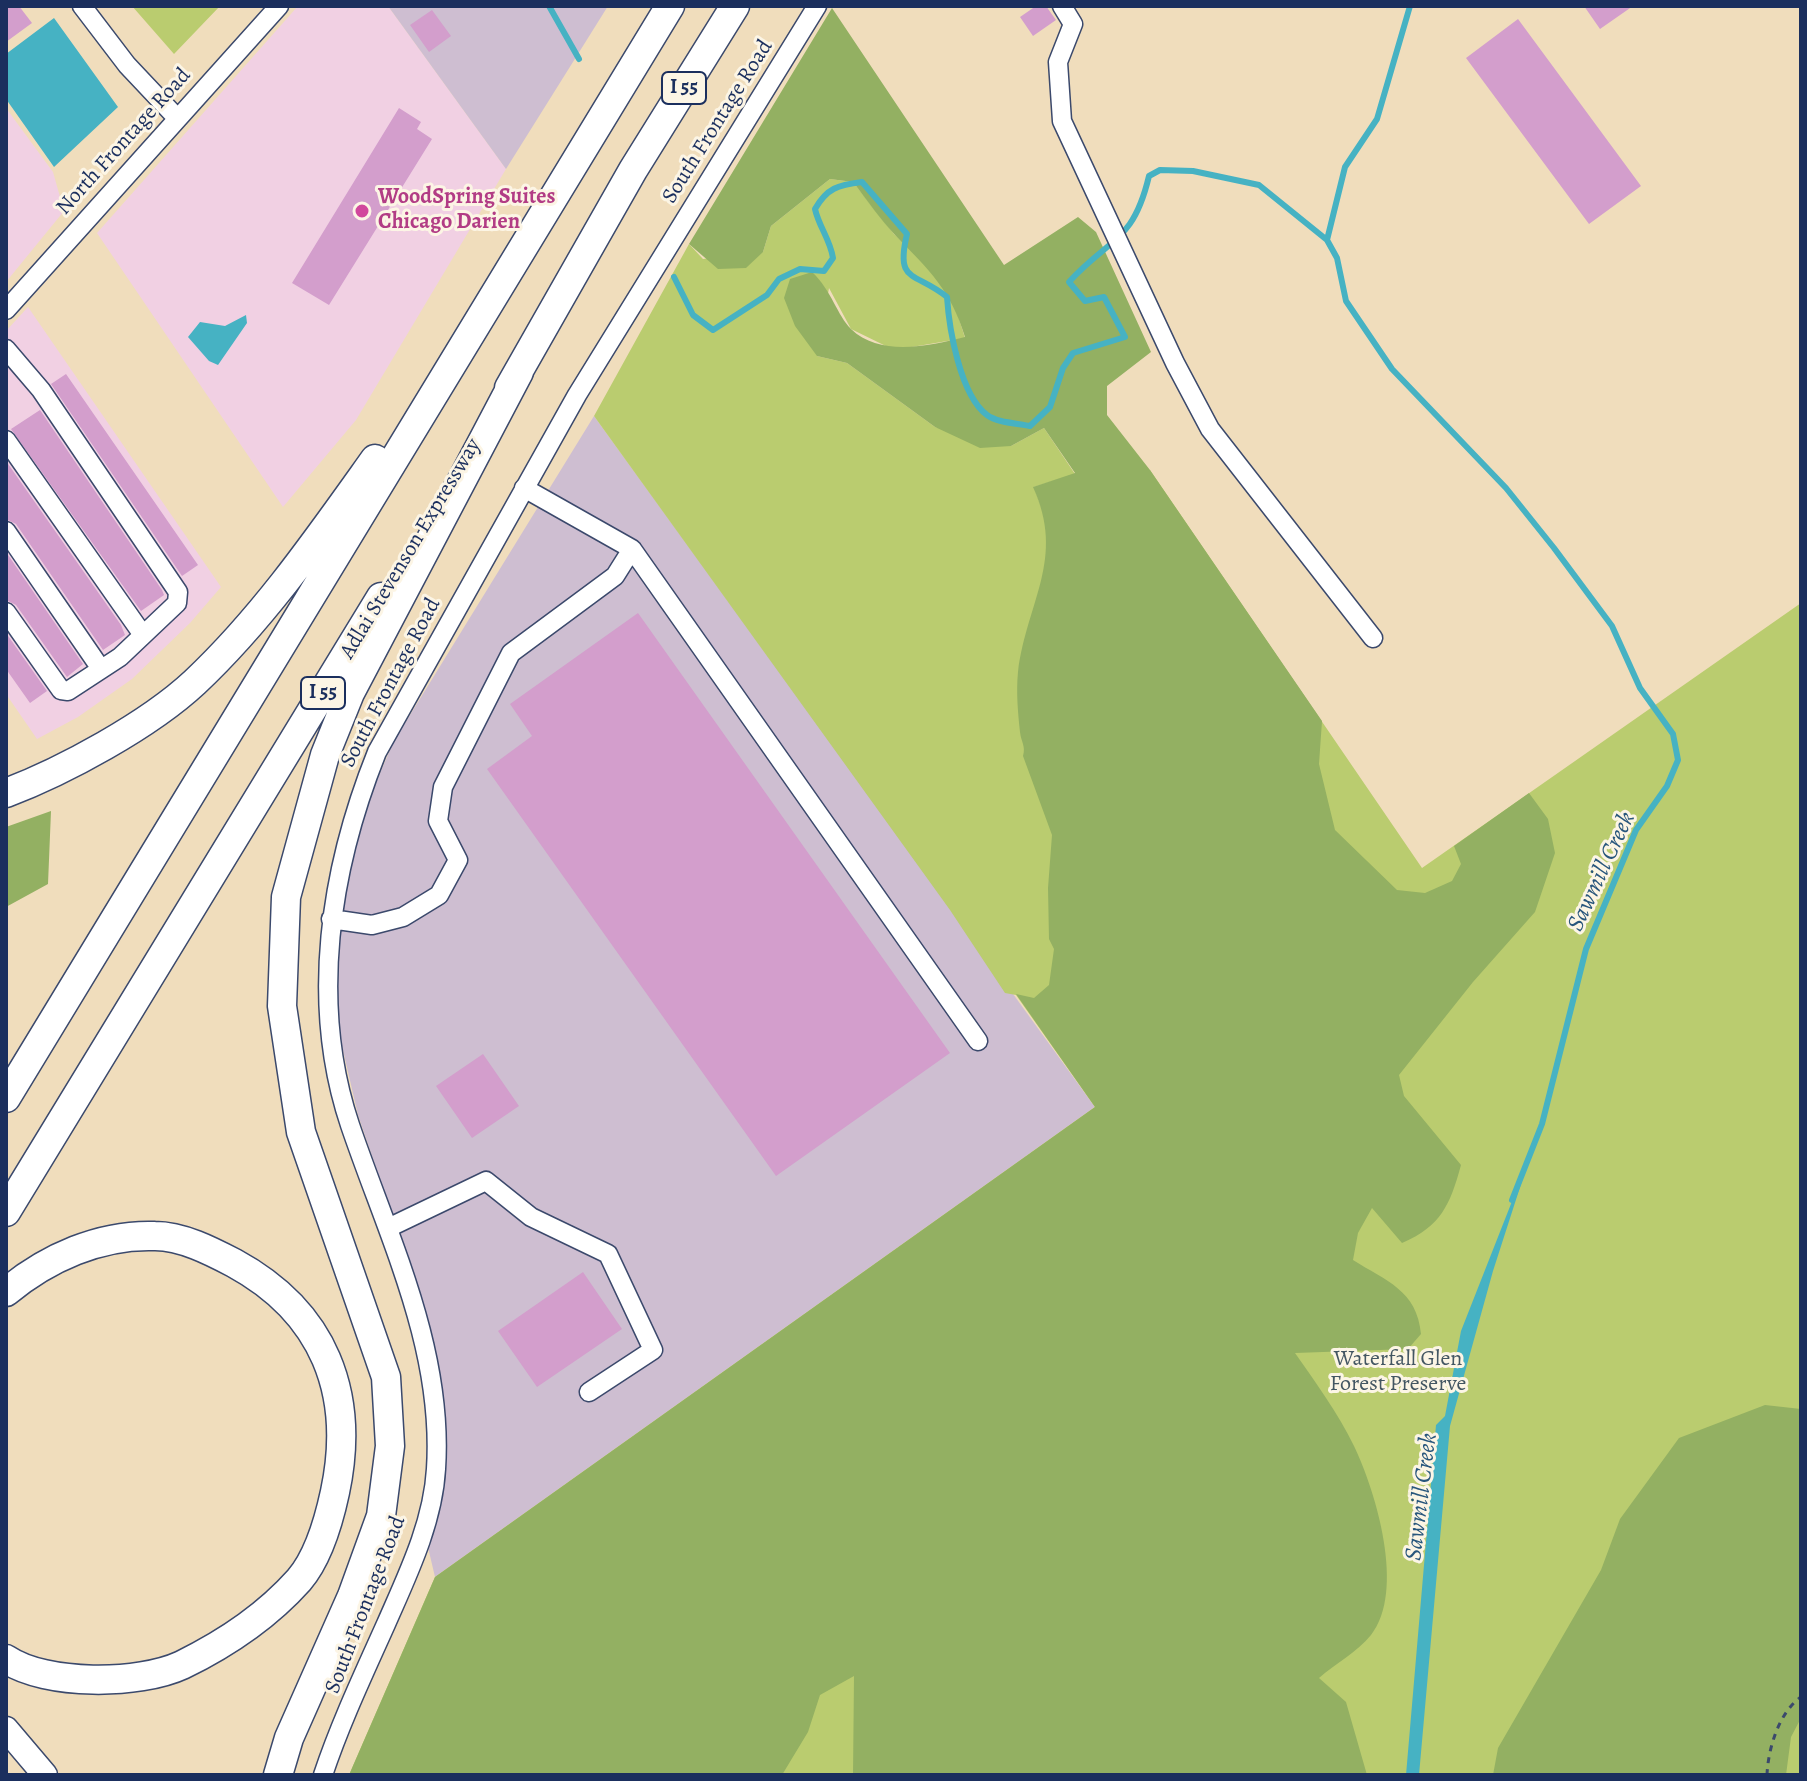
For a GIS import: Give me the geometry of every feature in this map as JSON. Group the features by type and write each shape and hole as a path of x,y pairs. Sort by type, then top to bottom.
{"highway":[{"name":"I 55","path":"6,1098 670,6"},
{"name":"Adlai Stevenson Expressway","path":"6,1212 519,372 633,170 735,6"},
{"path":"6,793 76,761 194,683 256,615 327,527 509,273"},
{"path":"278,1775 289,1738 352,1596 381,1516 390,1431 386,1377 299,1119 282,1006 286,897 325,755 350,693 519,372"},
{"path":"6,1292 49,1260 94,1245 156,1236 216,1254 273,1287 305,1319 329,1362 340,1398 343,1437 330,1516 301,1578 234,1637 169,1671 126,1680 47,1673 16,1666 6,1659"}],"main road":[{"path":"6,1729 45,1775"}],"street":[{"path":"82,6 127,65 177,118"},
{"name":"North Frontage Road","path":"6,310 279,6"},
{"name":"South Frontage Road","path":"323,1775 423,1531 436,1472 436,1406 424,1345 388,1228 349,1121 329,1022 331,919 356,804 377,752 524,488 817,6"},
{"path":"1062,6 1073,24 1058,62 1062,121 1210,429 1373,638"},
{"path":"6,349 41,390 178,592 177,603 143,635 68,691 61,690 6,612"},
{"path":"6,440 143,635"},
{"path":"524,488 632,549 978,1041"},
{"path":"6,531 101,669"},
{"path":"331,919 372,925 403,917 439,895 458,860 438,821 443,787 511,653 615,576 632,549"},
{"path":"388,1228 486,1181 531,1217 608,1254 653,1350 589,1392"}],"path":[{"path":"1767,1775 1768,1755 1790,1705 1801,1697"}],"shaded area":[{"path":"298,6 388,6 506,169 356,420 283,507 97,233"},
{"path":"388,6 608,6 506,169"},
{"path":"6,108 53,172 64,211 6,282"},
{"path":"28,307 221,587 190,623 132,679 78,717 37,739 6,694 6,331"},
{"path":"594,416 1095,1107 435,1577 427,1543 444,1486 446,1424 428,1320 358,1115 336,1020 341,906 363,812 394,741"}],"green space":[{"path":"132,6 220,6 174,54"},
{"path":"832,8 1004,265 1078,217 1096,232 1151,352 1107,386 1107,415 1150,470 1322,721 1319,764 1335,830 1397,890 1425,893 1452,881 1461,864 1454,846 1529,793 1548,819 1555,853 1535,912 1473,982 1399,1075 1404,1096 1461,1165 1448,1203 1426,1229 1402,1243 1372,1208 1358,1233 1353,1260 1398,1288 1413,1307 1421,1334 1408,1349 1295,1353 1354,1446 1371,1489 1384,1541 1386,1593 1381,1616 1365,1641 1319,1678 1346,1702 1367,1775 853,1775 854,1676 820,1695 808,1732 782,1775 349,1775 435,1577 1095,1107 1016,994 1034,998 1049,985 1054,949 1049,939 1048,888 1052,835 1023,756 1018,702 1018,672 1045,558 1046,536 1033,487 1075,473 1044,428 1011,446 980,448 935,427 847,363 817,356 795,326 784,298 790,279 812,272 825,287 846,323 863,338 905,347 965,337 946,293 884,223 853,182 830,179 771,226 763,252 746,268 718,269 689,244"},
{"name":"Waterfall Glen Forest Preserve","path":"830,179 853,182 894,234 927,265 954,303 965,338 894,350 851,329 829,288 817,356 847,363 935,427 1011,446 1044,428 1075,474 1034,487 1047,523 1048,543 1150,470 1422,868 1801,603 1801,1775 349,1775 435,1577 1095,1107 1016,995 1005,993 950,910 594,416 689,244 703,259 763,252 771,226"},
{"path":"51,811 48,884 6,907 6,827"},
{"path":"1765,1405 1801,1409 1801,1718 1791,1737 1786,1775 1493,1775 1498,1748 1601,1570 1620,1519 1679,1438"}],"water":[{"path":"54,18 118,107 54,167 6,99 6,54"},
{"path":"246,315 247,323 218,365 209,361 188,337 200,322 225,326"},
{"path":"1531,1153 1493,1271 1450,1426 1419,1775 1406,1775 1436,1425 1445,1416 1461,1331"}],"building":[{"path":"6,6 19,6 32,23 6,42"},
{"path":"1036,6 1046,6 1056,20 1033,36 1020,17"},
{"path":"1584,6 1633,6 1600,29"},
{"path":"432,10 451,36 429,52 410,25"},
{"path":"1518,19 1641,186 1589,224 1466,58"},
{"name":"WoodSpring Suites Chicago Darien","path":"399,108 421,122 417,129 432,139 329,305 292,283"},
{"path":"66,374 198,565 182,576 51,384"},
{"path":"40,410 162,590 164,595 141,611 11,429"},
{"path":"6,461 121,625 125,635 103,650 16,524 6,519"},
{"path":"6,552 83,664 67,677 16,605 6,600"},
{"path":"638,613 950,1053 776,1176 487,769 532,736 510,704"},
{"path":"6,633 47,691 30,703 6,669"},
{"path":"483,1054 519,1106 472,1138 436,1086"},
{"path":"583,1272 622,1329 537,1387 498,1331"}],"waterway":[{"path":"549,6 579,59"},
{"name":"Sawmill Creek","path":"1327,240 1345,167 1377,119 1410,6"},
{"path":"674,277 693,315 713,330 767,295 779,279 800,269 824,271 833,258 815,209 824,196 834,189 862,182 907,234 904,250 906,269 947,297 958,360 978,405 996,420 1030,426 1050,407 1063,368 1073,353 1125,337 1104,297 1085,301 1069,282 1127,227 1143,198 1149,176 1160,170 1193,171 1259,185 1327,240 1337,258 1346,301 1392,369 1506,488 1554,548 1612,626 1640,688 1673,734 1678,760 1667,786 1636,830 1586,949 1542,1124 1512,1200"}],"place":[{"name":"WoodSpring Suites Chicago Darien","path":"362,211"}]}
